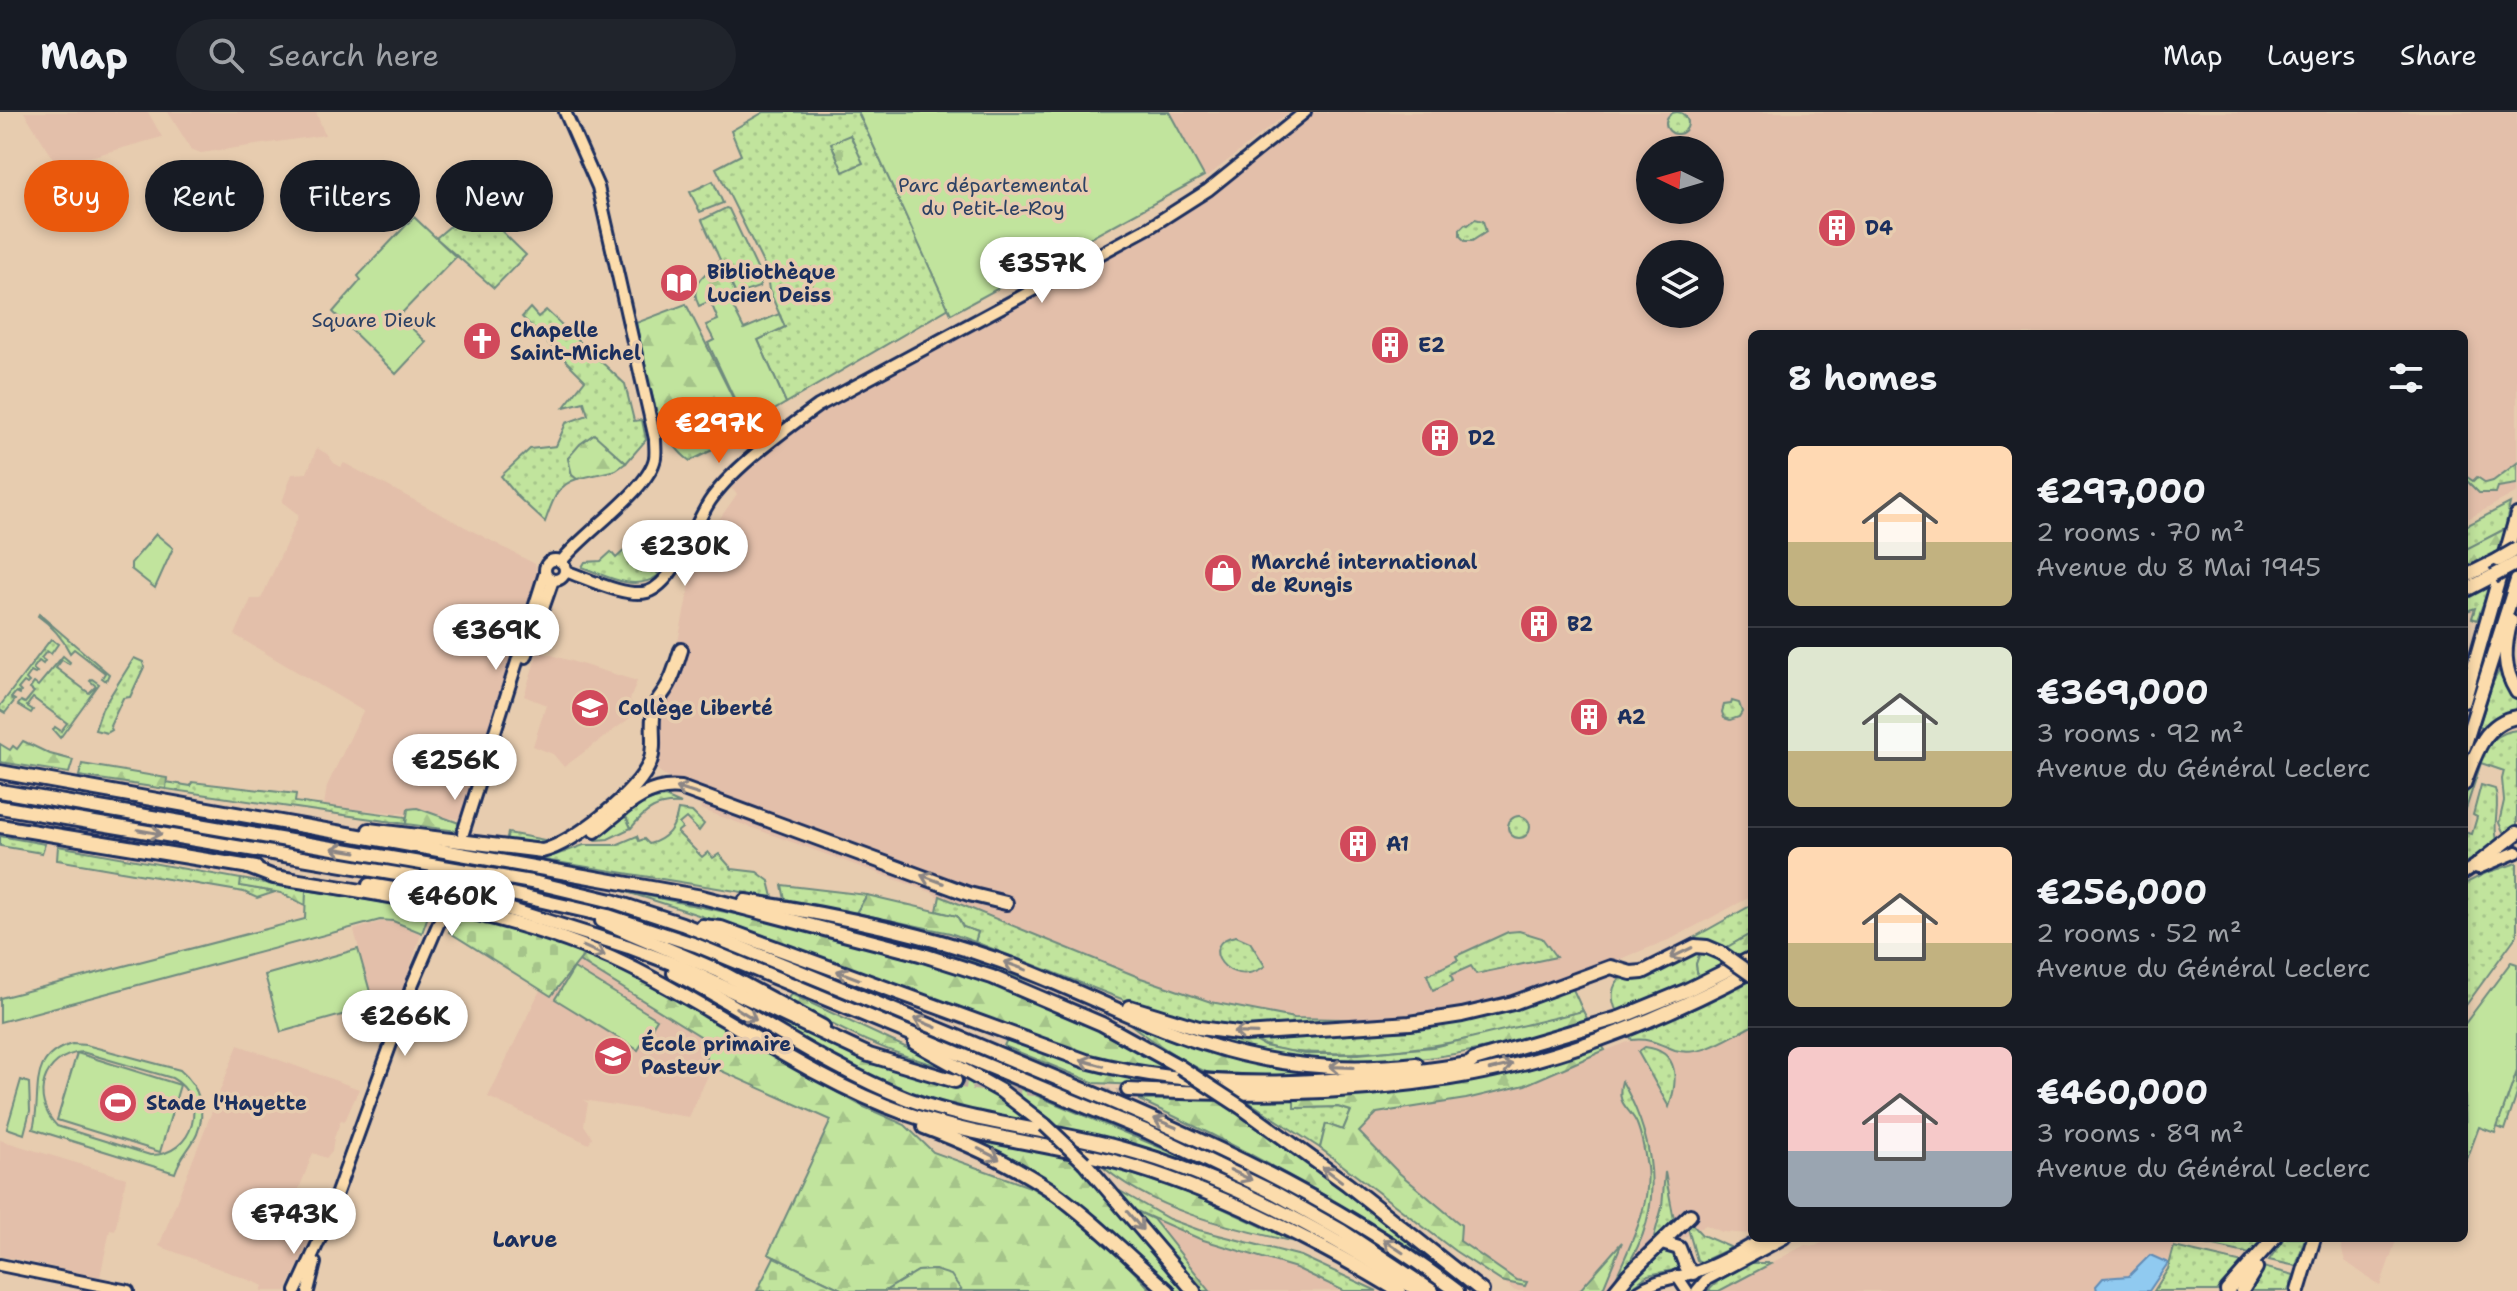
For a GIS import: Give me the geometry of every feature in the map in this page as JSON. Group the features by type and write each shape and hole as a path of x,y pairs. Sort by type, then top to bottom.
{"highway":[{"path":"2468,684 2517,515"},
{"path":"2468,575 2517,549"},
{"path":"2468,589 2517,563"},
{"path":"2468,735 2517,580"},
{"path":"2507,615 2511,620 2505,648 2506,668 2517,692"},
{"path":"576,840 646,771 652,755 654,711 673,676 681,650"},
{"path":"2468,774 2489,732 2517,720"},
{"path":"0,772 702,897 811,911 894,929 974,952 1063,985 1191,1026 1229,1033 1271,1034 1410,1023 1462,1015 1538,996 1611,967 1631,973 1643,972 1695,946 1721,953 1748,970"},
{"path":"290,823 556,852 649,791 664,787 681,788 969,894 1006,903"},
{"path":"0,791 537,883 612,901 682,924 1204,1140 1334,1208 1457,1291"},
{"path":"0,807 554,902 631,923 696,945 1208,1159 1309,1211 1432,1291"},
{"path":"0,826 502,907 679,966 869,1055 953,1077 848,1040 719,971 554,902"},
{"path":"2479,863 2517,833"},
{"path":"248,867 274,877 463,909 553,934 653,979 887,1112 975,1147 1020,1171 1096,1226 1168,1291"},
{"path":"702,897 920,954 992,977 1092,1019 1180,1067 1241,1107 1369,1201 1482,1291"},
{"path":"682,924 721,928 1058,1052 1140,1074 1225,1081 1323,1081 1398,1075 1469,1064 1619,1018 1685,991 1748,960"},
{"path":"602,940 691,981 827,1061 881,1088 971,1118 1120,1148 1183,1169 1315,1230 1419,1291"},
{"path":"1131,1093 1283,1094 1346,1091 1452,1078 1566,1051 1748,975"},
{"path":"1063,985 1188,1038 1259,1058 1307,1065 1363,1067 1470,1057 1474,1060"},
{"path":"867,1016 980,1079 1045,1125 1084,1162 1194,1291"},
{"path":"818,1073 891,1107 934,1122 995,1138 1103,1159 1171,1180 1272,1224 1399,1291"},
{"path":"1615,1291 1690,1215"},
{"path":"2227,1291 2270,1242"},
{"path":"2242,1291 2272,1242"},
{"path":"2298,1291 2313,1242"},
{"path":"1662,1243 1679,1248 1684,1273"}],"main road":[{"path":"466,833 485,782 494,743 557,573 577,542 642,483 655,458 655,439 598,187 565,112"},
{"path":"557,573 630,593 653,589 666,578 713,495 787,428 818,406 1072,270 1208,190 1305,112"},
{"path":"2468,870 2517,839"},
{"path":"2468,872 2517,852"},
{"path":"296,1291 322,1234 440,912"},
{"path":"308,1291 322,1234"},
{"path":"1639,1291 1659,1280 1719,1263 1758,1242"},
{"path":"1697,1291 1707,1279 1776,1242"},
{"path":"0,1265 128,1291"},
{"path":"0,1272 89,1291"},
{"path":"1684,1273 1707,1279"},
{"path":"1684,1273 1689,1291"},
{"path":"1684,1273 1689,1291"}],"shaded area":[{"path":"24,112 148,112 162,137 80,160 54,160"},
{"path":"168,112 316,112 325,135 201,153 191,149"},
{"path":"1169,112 1289,112 1207,177"},
{"name":"Marché international de Rungis","path":"1311,112 2517,112 2517,492 2468,519 2468,330 1748,330 1748,898 1673,938 1548,988 1477,1008 1412,1018 1261,1028 947,906 933,893 700,809 705,792 671,780 659,771 654,765 649,722 672,671 690,583 711,531 737,494 731,488 804,421 831,403 1190,209"},
{"path":"317,448 341,467 344,463 535,564 539,580 460,819 324,806 327,786 363,711 235,635 251,599 261,599 299,515 282,502 292,474 307,473"},
{"name":"Collège Liberté","path":"538,651 637,681 630,700 638,712 564,767 553,754 533,746 546,705 524,696"},
{"path":"380,922 392,922 421,934 398,1005 387,1002 374,1006 354,930"},
{"name":"École primaire Pasteur","path":"579,961 649,998 722,1045 689,1117 583,1100 588,1103 584,1125 592,1137 589,1144 488,1097 540,990 551,996"},
{"path":"1748,990 1748,1234 1722,1232 1706,1225 1624,1271 1604,1291 1515,1291 1457,1243 1347,1135 1376,1105 1584,1059 1667,1027"},
{"path":"238,1045 359,1089 345,1121 341,1120 332,1152 326,1158 313,1153 287,1220 314,1231 286,1291 261,1291 263,1286 257,1283 159,1246"},
{"path":"0,1140 126,1178 115,1231 110,1230 100,1277 0,1256"},
{"path":"1153,1219 1200,1239 1296,1268 1343,1291 1210,1291"},
{"path":"1824,1242 2175,1242 2168,1263 2147,1256 2129,1276 2096,1285 2097,1291 1719,1291 1805,1245 1815,1246"},
{"path":"2342,1242 2396,1242 2380,1286 2345,1261"}],"green space":[{"path":"764,112 858,112 949,308 786,403 758,340 785,327 769,290 766,269 716,168 741,155 731,131"},
{"name":"Parc départemental du Petit-le-Roy","path":"858,112 1169,112 1204,176 951,314"},
{"path":"1677,112 1685,115 1688,123 1685,131 1677,134 1669,131 1666,123 1669,115"},
{"path":"850,135 863,163 843,172 831,143"},
{"path":"713,181 723,203 700,212 690,192"},
{"path":"726,208 762,279 759,287 736,295 702,220"},
{"path":"1475,219 1483,221 1486,232 1472,241 1465,241 1460,236 1460,229"},
{"name":"Square Dieuk","path":"420,223 456,257 399,316 426,342 396,374 333,312 361,280 358,276 400,232 420,232"},
{"path":"443,232 503,232 526,255 494,288 436,238"},
{"path":"720,260 736,295 733,300 719,298 712,305 708,302 699,306 695,291 697,285"},
{"path":"729,299 744,329 779,314 785,327 758,340 786,403 747,426 708,343 714,340 706,325 718,320 712,305"},
{"path":"686,304 747,426 745,434 690,461 677,449 659,417 636,323"},
{"path":"530,308 538,317 546,310 625,384 634,421 642,420 646,440 626,463 594,435 568,458 572,475 577,479 559,490 545,522 501,476 530,449 556,446 566,423 588,415 584,402 564,407 585,380 522,317"},
{"path":"594,434 626,463 616,470 577,479 572,475 568,458"},
{"path":"2517,463 2517,484 2498,487 2496,493 2479,493 2468,482 2468,478 2473,481 2477,477 2486,483"},
{"path":"2510,503 2505,529 2468,549 2468,525"},
{"path":"2505,529 2499,554 2468,570 2468,548"},
{"path":"156,534 173,548 155,588 131,569 131,563"},
{"path":"637,539 642,545 641,550 646,549 650,554 645,558 659,575 650,580 630,583 582,567 585,562 601,561 611,552 616,558"},
{"path":"2491,583 2477,620 2472,618 2475,608 2468,611 2468,596"},
{"path":"39,614 109,674 106,681 102,678 105,673 74,649 70,653"},
{"path":"51,639 58,644 51,654 47,651 41,658 45,661 43,664 39,661 33,669 37,672 31,672 26,679 29,682 24,682 18,689 20,694 16,692 11,698 15,700 5,713 0,710 0,706"},
{"path":"63,656 69,664 62,660 56,668 89,693 96,686 90,681 92,679 99,684 60,738 53,730 55,727 61,731 67,723 33,698 27,706 33,710 31,713 18,705 21,701 25,703 34,692 30,689 34,683 38,686"},
{"path":"134,658 143,662 144,667 130,697 123,698 110,726 112,730 107,733 95,730 102,709"},
{"path":"2499,671 2502,671 2517,699 2517,713 2481,728 2479,726"},
{"path":"1732,701 1739,703 1742,712 1739,717 1730,720 1724,718 1722,712 1724,705"},
{"path":"2517,730 2517,827 2505,836 2499,823 2504,801 2504,771 2481,763 2468,803 2468,786 2477,762 2493,740"},
{"path":"23,741 50,754 73,760 69,773 0,762 0,744 10,750 13,746 17,749"},
{"path":"82,764 167,778 166,789 79,776"},
{"path":"166,782 296,794 295,802 406,817 406,824 166,789"},
{"path":"2481,785 2495,789 2497,840 2468,865 2468,833 2472,834 2477,817 2473,815"},
{"path":"665,797 681,804 653,808 631,828 625,815 649,800"},
{"path":"417,808 459,823 457,831 406,824 408,809"},
{"path":"678,810 692,812 704,824 699,831 686,818 679,824 682,828 677,832 702,857 708,852 713,858 719,854 732,869 757,872 769,881 773,897 507,854 553,856 584,845 616,845 637,836 639,841 644,839 649,844 669,832"},
{"path":"625,815 631,828 608,839 596,840 608,825"},
{"path":"1519,816 1527,819 1530,827 1527,835 1519,838 1511,835 1508,827 1511,819"},
{"path":"508,833 555,842 532,845 506,841"},
{"path":"0,836 45,844 42,853 0,846"},
{"path":"58,846 241,879 241,886 275,892 257,898 244,892 57,860"},
{"path":"2517,863 2517,935 2468,1002 2468,882"},
{"path":"241,879 430,910 425,923 305,905 281,893 240,886"},
{"path":"782,885 867,895 856,913 785,900"},
{"path":"306,890 430,910 422,933 393,921 380,920 0,1022 0,998 305,919"},
{"path":"620,890 787,925 967,975 1076,1018 1180,1074 1134,1068 1083,1054 758,936"},
{"path":"867,895 957,916 963,927 978,932 975,942 950,933 856,913"},
{"path":"940,896 1141,978 1211,1002 1294,1018 1389,1020 1249,1031 1210,1026 1150,1010 975,942 978,932 963,927 957,916 937,911"},
{"path":"1748,907 1748,935 1724,949 1709,943 1643,966"},
{"path":"455,914 587,951 551,996 449,932"},
{"path":"822,920 952,950 1044,982 1041,985 934,949"},
{"path":"1519,931 1542,938 1556,957 1476,974 1471,966 1451,975 1453,981 1433,990 1427,975 1458,960 1456,956 1508,932"},
{"path":"1748,935 1748,951 1735,958 1724,949"},
{"path":"1236,936 1250,942 1265,966 1240,973 1229,970 1222,963 1218,947 1224,940"},
{"path":"358,949 374,1006 281,1032 265,975"},
{"path":"1701,950 1696,964 1698,977 1617,1012 1613,993 1622,977"},
{"path":"1701,950 1725,964 1698,977 1696,964"},
{"path":"587,951 862,1106 905,1125 933,1152 1030,1187 1052,1200 1118,1255 1152,1291 962,1291 935,1270 918,1271 885,1291 845,1291 768,1254 831,1120 706,1064 705,1039 579,961"},
{"path":"2511,962 2517,964 2517,1071 2495,1133 2479,1127 2468,1157 2468,1020"},
{"path":"640,963 865,1088 864,1091 828,1074 639,966"},
{"path":"574,968 657,1019 638,1050 555,999"},
{"path":"1748,979 1748,1028 1715,1045 1685,1052 1649,1041 1632,1040 1629,1035"},
{"path":"1572,987 1583,1011 1425,1047 1360,1053 1307,1053 1278,1049 1250,1038 1426,1025"},
{"path":"730,994 802,1032 956,1084 949,1068 886,1049 846,1031 787,1000 791,994 950,1068 994,1094 1034,1124 939,1102 874,1078 800,1039 728,996"},
{"path":"1583,1011 1589,1022 1546,1034 1459,1053 1370,1063 1282,1058 1238,1049 1168,1025 1250,1038 1264,1046 1305,1054 1358,1054 1433,1047"},
{"path":"1120,1015 1325,1071 1327,1075 1257,1079 1215,1075 1165,1049"},
{"path":"1007,1039 1090,1067 1196,1084 1203,1088 1095,1083 1004,1046"},
{"path":"72,1044 86,1045 180,1070 187,1076 199,1099 200,1125 175,1173 33,1129 42,1068 47,1058","holes":["82,1052 172,1078 184,1087 191,1099 192,1125 177,1146 165,1153 150,1155 57,1126 44,1104 42,1092 44,1080 57,1061"]},
{"path":"1601,1044 1605,1050 1525,1085 1466,1099 1377,1113 1359,1132 1398,1172 1461,1225 1460,1241 1516,1280 1527,1282 1525,1286 1501,1281 1455,1251 1320,1148 1326,1124 1343,1130 1351,1111 1338,1107 1294,1108 1294,1099 1384,1094 1482,1076"},
{"path":"1645,1047 1665,1054 1674,1069 1669,1107 1638,1052"},
{"name":"Stade l'Hayette","path":"77,1053 180,1085 160,1152 57,1120"},
{"path":"2517,1071 2517,1094 2505,1130 2497,1127"},
{"path":"985,1074 1192,1161 1282,1206 1154,1152 1118,1140 1061,1129"},
{"path":"21,1080 29,1083 30,1111 24,1134 7,1128"},
{"path":"1622,1081 1644,1133 1652,1185 1642,1236 1630,1261 1613,1285 1638,1227 1648,1182 1639,1129 1622,1101"},
{"path":"1219,1098 1443,1265 1441,1268 1294,1178 1139,1100"},
{"path":"1243,1098 1294,1099 1295,1108 1338,1107 1351,1111 1343,1130 1326,1124 1320,1148"},
{"path":"970,1137 1069,1157 1120,1211 1187,1291 1176,1291 1099,1219 1025,1167"},
{"path":"1097,1162 1196,1196 1295,1242 1216,1223 1165,1204 1118,1179"},
{"path":"1665,1172 1675,1225 1651,1248 1662,1207"},
{"path":"1120,1191 1169,1219 1199,1230 1301,1256 1377,1291 1344,1291 1296,1268 1200,1239 1132,1209"},
{"path":"1132,1209 1153,1219 1210,1291 1202,1291"},
{"path":"1690,1222 1702,1235 1729,1249 1701,1262 1697,1260 1687,1225"},
{"path":"1622,1242 1602,1291 1579,1291"},
{"path":"2195,1242 2259,1242 2250,1254"},
{"path":"2281,1242 2304,1242 2296,1266 2269,1260"},
{"path":"1667,1247 1676,1250 1679,1269 1648,1275 1623,1291 1642,1267"},
{"path":"2174,1247 2243,1263 2217,1291 2154,1291 2168,1269"},
{"path":"774,1257 845,1291 757,1291"},
{"path":"1751,1263 1772,1263 1719,1291 1708,1291 1717,1282"},
{"path":"2263,1267 2294,1275 2288,1291 2248,1291"},
{"path":"935,1270 951,1275 962,1291 885,1291 918,1271"}],"water":[{"path":"2150,1255 2168,1263 2149,1291 2097,1291 2096,1286 2103,1278 2129,1276"}],"tunnel":[{"path":"446,903 469,833"},
{"path":"955,1081 1000,1088 1133,1096"}],"place":[{"name":"D4","path":"1837,228"},
{"name":"Bibliothèque Lucien Deiss","path":"679,283"},
{"name":"Chapelle Saint-Michel","path":"482,341"},
{"name":"E2","path":"1390,345"},
{"name":"D2","path":"1440,438"},
{"name":"Marché international de Rungis","path":"1223,573"},
{"name":"B2","path":"1539,624"},
{"name":"Collège Liberté","path":"590,708"},
{"name":"A2","path":"1589,717"},
{"name":"A1","path":"1358,844"},
{"name":"École primaire Pasteur","path":"613,1056"},
{"name":"Stade l'Hayette","path":"118,1103"}],"district":[{"name":"Larue","path":"525,1239"}]}
